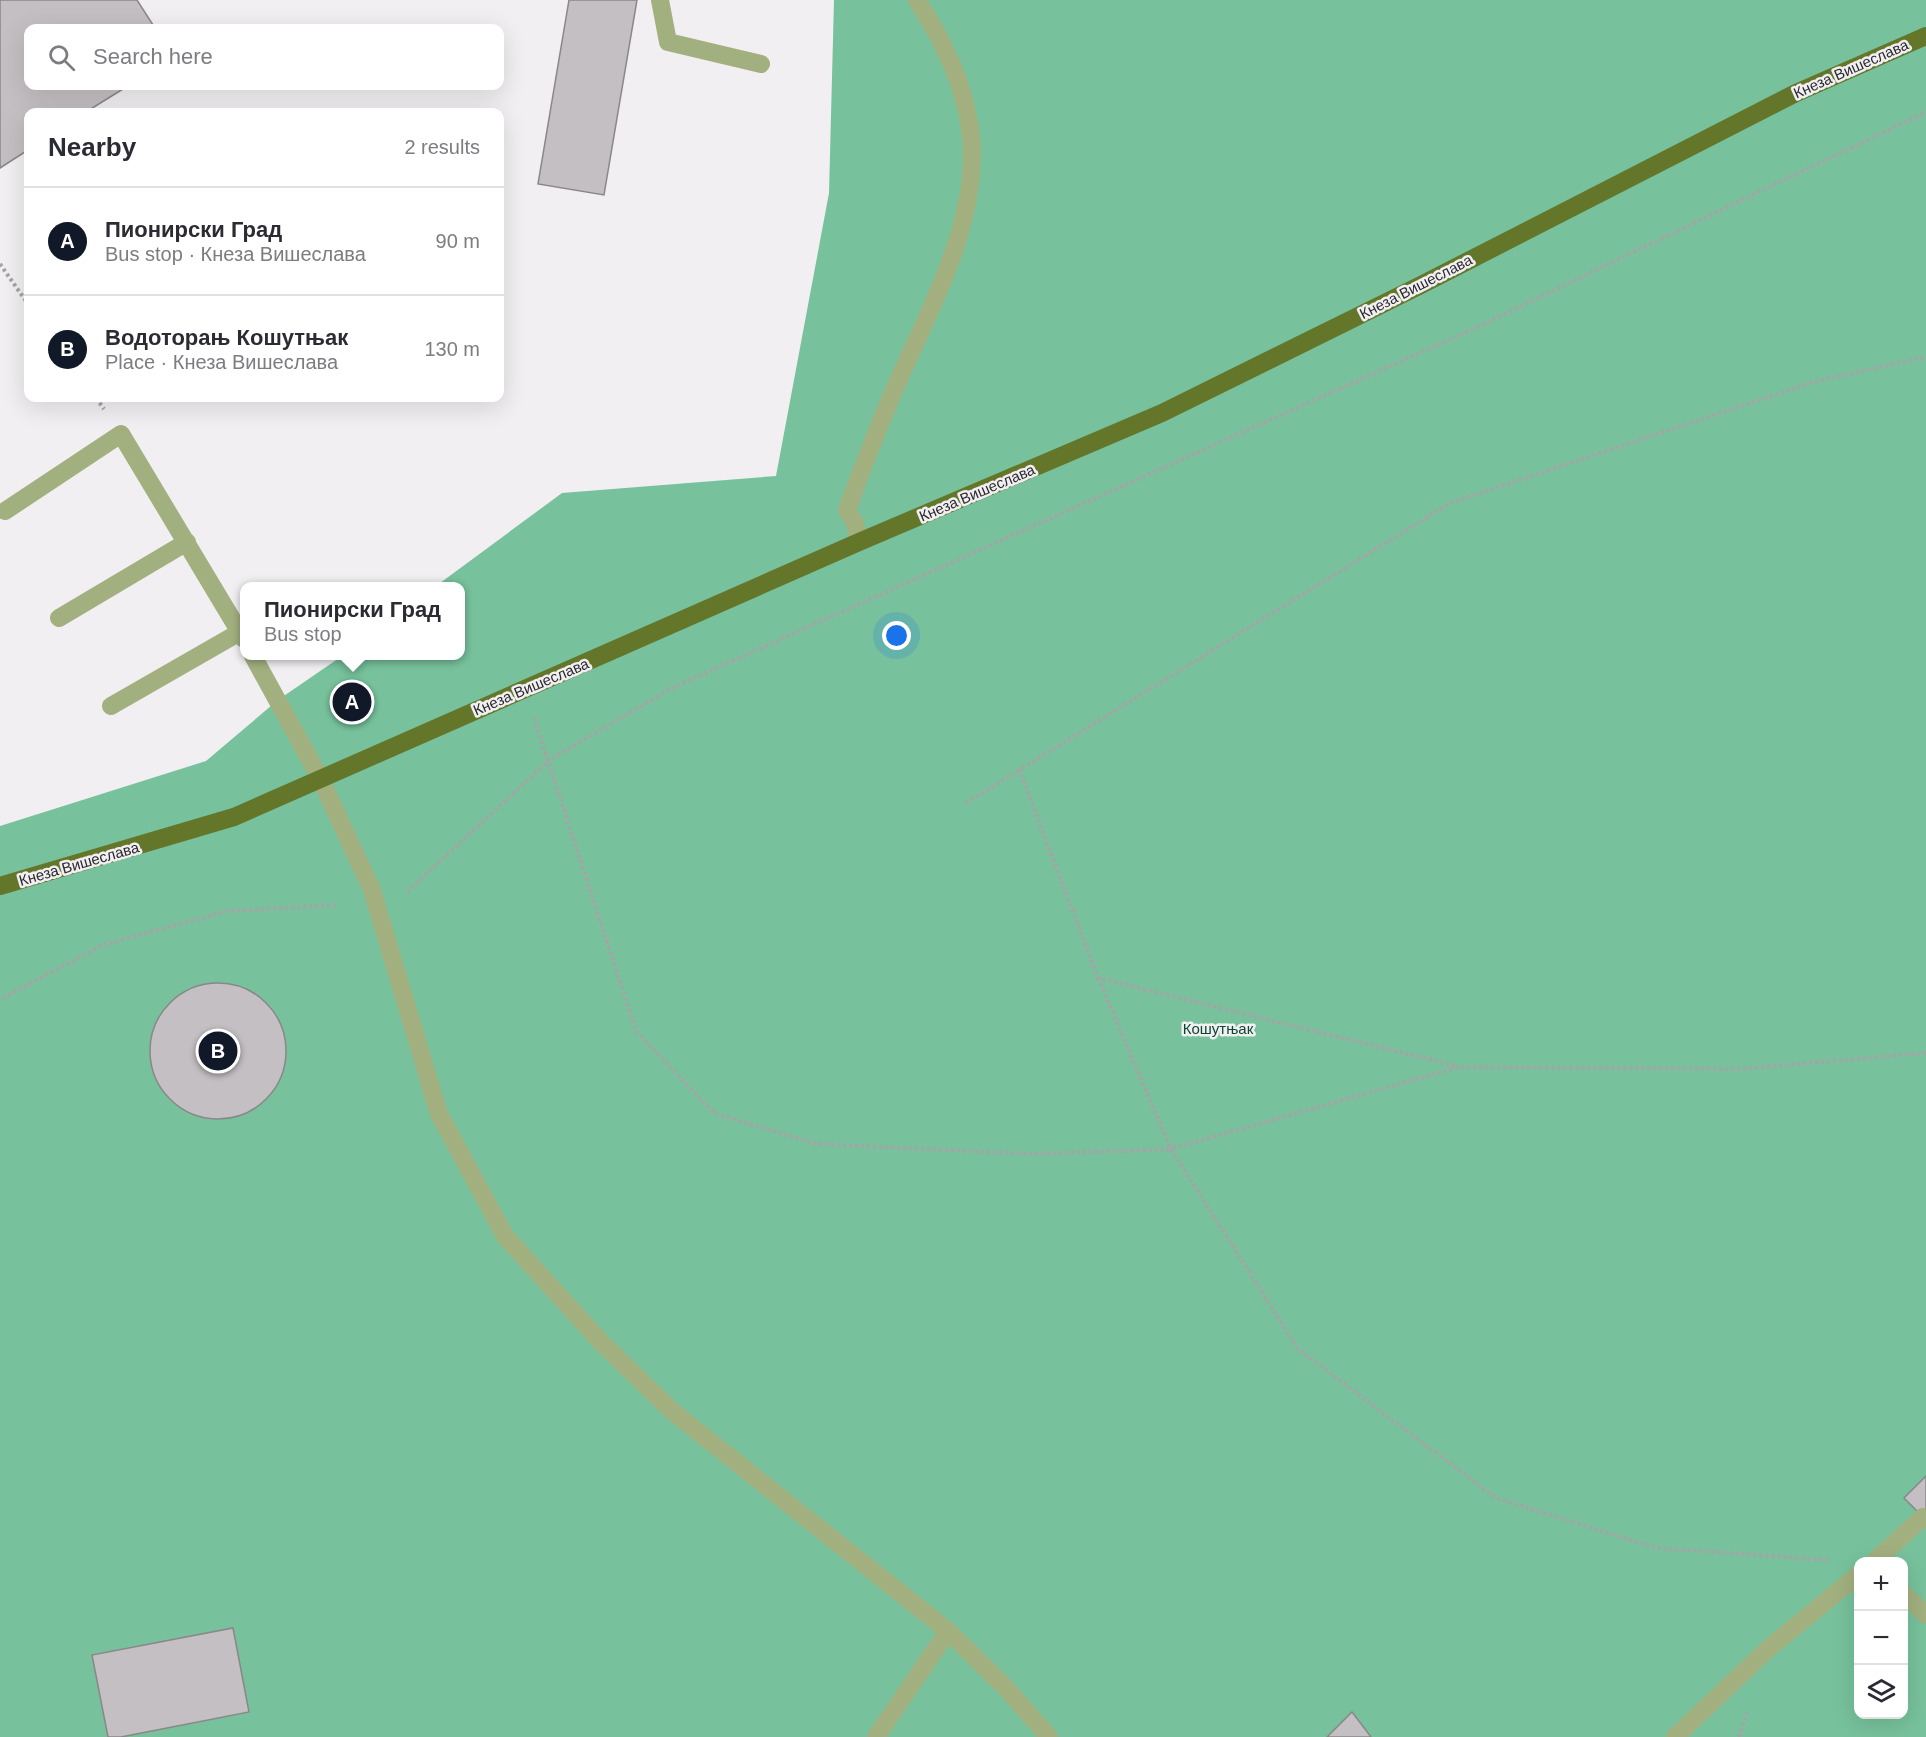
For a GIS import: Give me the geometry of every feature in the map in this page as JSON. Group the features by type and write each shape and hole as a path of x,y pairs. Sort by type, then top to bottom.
{"main road":[{"name":"Кнеза Вишеслава","path":"0,886 234,817 859,542 1161,413 1431,280 1796,93 1926,36"}],"street":[{"path":"660,0 668,42 761,64"},
{"path":"859,542 855,523 847,510 955,246 972,157 968,110 955,70 931,22 917,0"},
{"path":"5,511 121,434 240,632"},
{"path":"60,618 187,542"},
{"path":"111,706 240,636"},
{"path":"255,660 320,778 372,890 439,1114 505,1236 600,1341 672,1411 948,1631 1005,1687 1049,1737"},
{"path":"1879,1557 1923,1517"},
{"path":"1675,1737 1769,1648 1854,1578"},
{"path":"1908,1598 1926,1616"},
{"path":"876,1737 948,1631"}],"path":[{"path":"407,892 549,760 674,687 1473,328 1926,112"},
{"path":"0,264 24,298"},
{"path":"966,803 1450,503 1813,382 1926,357"},
{"path":"532,714 549,760 636,1031 714,1113 816,1144 1033,1154 1171,1149 1459,1067"},
{"path":"1019,769 1098,978 1171,1149 1298,1348 1496,1498 1656,1548 1835,1561"},
{"path":"3,998 114,941 227,911 337,905"},
{"path":"1098,978 1459,1067 1738,1069 1926,1053"}],"green space":[{"name":"Кошутњак","path":"834,0 1926,0 1926,1737 0,1737 0,826 206,761 278,700 336,660 465,660 465,582 441,582 562,493 776,476 829,193"}],"building":[{"path":"0,0 137,0 152,24 24,24 24,90 122,90 92,108 24,108 24,153 0,168"},
{"path":"569,0 637,0 604,195 538,184"},
{"path":"218,983 244,988 256,994 266,1003 275,1013 281,1025 286,1051 281,1077 275,1089 266,1099 256,1108 244,1114 218,1119 192,1114 180,1108 170,1099 161,1089 155,1077 150,1051 155,1025 161,1013 170,1003 180,994 192,988"},
{"path":"1926,1476 1926,1520 1904,1498"},
{"path":"233,1628 249,1712 121,1737 108,1737 92,1655"},
{"path":"1352,1712 1371,1737 1327,1737"}],"place":[{"name":"Пионирски Град","path":"352,702"},
{"name":"Водоторањ Кошутњак","path":"218,1051"}]}
